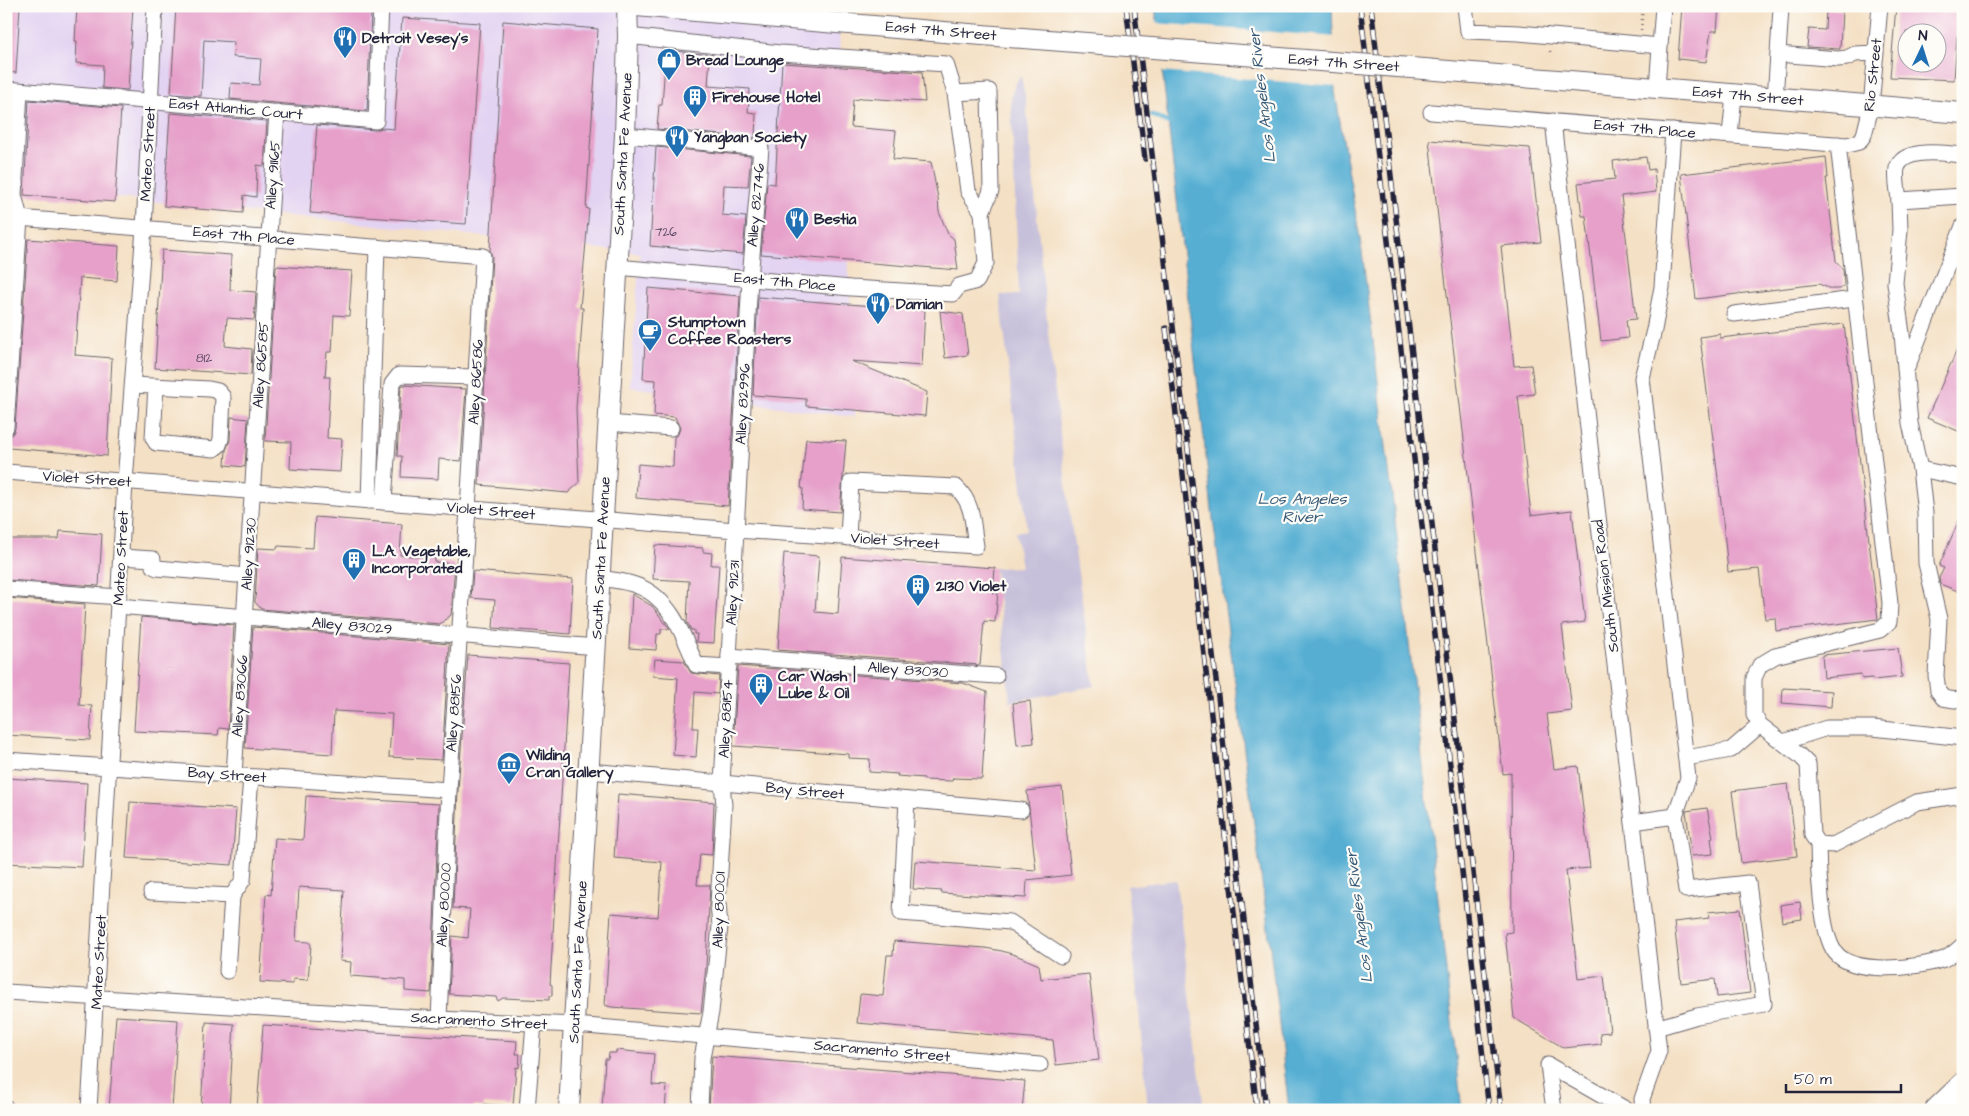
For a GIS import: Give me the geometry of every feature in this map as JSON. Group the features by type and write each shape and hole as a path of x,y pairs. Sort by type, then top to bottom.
{"highway":[{"path":"1936,1110 1963,1084"}],"main road":[{"name":"South Santa Fe Avenue","path":"570,1110 624,135 628,36 627,6"},
{"name":"East 7th Street","path":"636,6 1963,113"}],"street":[{"name":"Mateo Street","path":"90,1110 125,482 144,228 155,6"},
{"name":"East Atlantic Court","path":"13,90 376,121 381,6"},
{"path":"1465,6 1468,31 1519,33 1660,46"},
{"path":"1657,88 1663,6"},
{"name":"Rio Street","path":"1859,142 1864,135 1871,107 1880,6"},
{"path":"1775,99 1781,8"},
{"path":"628,36 780,53 946,64 956,93 968,191 982,212"},
{"path":"1778,54 1838,59 1847,58 1855,54 1876,53"},
{"path":"6,427 14,195 13,90"},
{"path":"956,93 988,91 991,192 982,212"},
{"path":"1730,135 1734,96"},
{"name":"Alley 91165","path":"269,239 277,112"},
{"name":"East 7th Place","path":"1431,112 1847,145 1859,142"},
{"name":"South Mission Road","path":"1553,121 1659,1051 1642,1099 1643,1110"},
{"path":"1656,1028 1696,1016 1764,1004 1748,882 1686,890 1675,816 1688,778 1642,378 1662,287 1673,131"},
{"name":"Alley 82746","path":"624,135 761,148 750,279"},
{"path":"1838,144 1854,299 1890,603 1889,622 1880,630 1775,656 1760,665 1754,678 1754,714 1760,725 1808,764 1812,835 1818,844 1818,875 1826,927 1834,952 1841,958 1859,966 1902,968 1946,958 1963,945"},
{"path":"1963,155 1922,152 1901,162 1897,169 1900,230 1895,283 1906,371 1910,423 1920,469 1925,513 1926,564 1939,619 1936,676 1938,691 1943,698 1955,700 1963,698"},
{"path":"1899,200 1963,196"},
{"name":"East 7th Place","path":"617,267 851,288 953,294 959,286 976,281 986,263 982,212"},
{"name":"East 7th Place","path":"13,217 483,256"},
{"path":"1906,371 1963,226"},
{"name":"Alley 86585","path":"253,492 269,239"},
{"path":"376,501 377,247"},
{"name":"Alley 86586","path":"459,636 483,256"},
{"name":"Alley 82996","path":"736,530 750,279"},
{"path":"1734,314 1854,299"},
{"path":"376,501 392,384 399,374 476,377"},
{"path":"133,385 156,386 218,391 222,397 221,439 219,445 214,449 160,445 156,443 154,430 156,386"},
{"path":"608,423 671,428"},
{"path":"129,429 154,430"},
{"path":"1920,469 1963,478"},
{"name":"Violet Street","path":"6,472 736,530 848,538 976,546 970,505 965,496 956,487 851,482 848,538"},
{"name":"Alley 91230","path":"245,617 253,492"},
{"name":"Alley 91231","path":"729,662 736,530"},
{"path":"121,557 152,559 153,566 157,568 237,575"},
{"name":"Alley 83030","path":"600,578 638,586 658,598 672,615 696,665 729,662 996,676"},
{"name":"Alley 83029","path":"6,590 245,617 596,647"},
{"name":"Alley 83066","path":"234,775 245,617"},
{"name":"Alley 88156","path":"449,790 459,636"},
{"name":"Alley 88154","path":"722,783 729,662"},
{"path":"1686,758 1731,750 1760,725"},
{"path":"1783,742 1827,728 1873,728 1963,738"},
{"name":"Bay Street","path":"6,760 449,790"},
{"name":"Bay Street","path":"589,772 1021,810"},
{"path":"228,971 232,896 243,880 251,776"},
{"name":"Alley 80001","path":"700,1110 702,1058 711,1012 720,926 718,904 724,805 722,783"},
{"name":"Alley 80000","path":"438,1019 449,790"},
{"path":"1818,844 1833,845 1917,802 1963,794"},
{"path":"907,800 901,913 1010,922 1061,956"},
{"path":"1633,822 1675,816"},
{"path":"151,892 232,896"},
{"name":"Sacramento Street","path":"6,992 438,1019 575,1025 1040,1065"},
{"path":"527,1110 534,1023"},
{"path":"1554,1110 1548,1065 1627,1110"}],"path":[{"path":"1640,36 1642,6"},
{"path":"1551,51 1551,56"}],"shaded area":[{"path":"6,6 838,6 855,417 630,387 640,253 6,186"},
{"path":"1021,76 1026,102 1049,341 1069,509 1094,686 1010,702 995,568 1021,567 1015,532 1027,530 1000,295 1019,295 1011,97 1015,84"},
{"path":"1176,880 1204,1110 1148,1110 1127,886"}],"water":[{"name":"Los Angeles River","path":"1155,6 1332,6 1335,92 1362,251 1394,511 1462,1110 1289,1110 1267,920 1213,519"}],"pier":[{"path":"1155,23 1337,37 1337,86 1160,72"}],"building":[{"path":"6,6 20,6 16,73 6,72"},
{"path":"77,6 133,6 128,90 102,88 103,65 76,63"},
{"path":"176,6 300,6 371,12 367,111 230,99 231,83 259,85 261,59 233,57 234,42 204,40 201,96 171,94"},
{"path":"1682,6 1719,6 1717,31 1711,31 1706,62 1678,59"},
{"path":"1896,6 1963,6 1963,37 1957,36 1954,80 1890,77"},
{"path":"1826,9 1842,10 1840,49 1807,47 1809,29 1825,30"},
{"path":"402,18 480,23 466,224 310,213 317,125 375,130 382,128 394,129"},
{"path":"503,21 598,29 586,208 589,209 580,308 583,308 576,408 579,483 568,493 479,485"},
{"path":"666,50 710,55 708,86 750,89 748,112 756,113 755,138 657,129 659,105 662,105"},
{"path":"782,63 922,72 925,102 864,98 853,100 851,127 896,131 893,159 931,162 939,212 948,234 954,239 958,270 761,254 767,183 775,184"},
{"path":"29,100 121,108 115,202 24,195"},
{"path":"170,113 267,121 264,166 257,165 256,197 244,195 243,213 164,206"},
{"path":"1429,140 1530,148 1541,242 1501,246 1514,366 1531,365 1535,394 1518,396 1531,515 1572,510 1585,622 1562,625 1572,711 1547,714 1554,769 1578,766 1590,868 1566,870 1578,979 1604,976 1610,1032 1600,1033 1601,1044 1564,1048 1514,1018 1505,933 1512,932 1511,773 1503,774"},
{"path":"656,147 751,156 748,186 724,185 722,215 746,217 743,254 650,246"},
{"path":"1646,157 1648,170 1654,169 1656,192 1621,196 1636,319 1626,320 1628,338 1601,341 1586,216 1582,216 1578,183 1615,179 1613,161"},
{"path":"1826,157 1828,178 1826,178 1836,261 1843,269 1844,286 1840,289 1831,289 1819,284 1696,299 1681,174"},
{"path":"6,237 9,238 6,283"},
{"path":"28,239 119,246 117,281 80,278 75,355 112,358 107,456 9,448 10,436 15,428"},
{"path":"162,250 231,255 230,290 256,292 254,320 227,318 225,346 252,349 251,375 155,368"},
{"path":"276,266 352,271 349,316 334,315 332,352 327,352 325,377 330,377 327,438 342,439 340,472 290,469 291,442 265,441"},
{"path":"648,288 740,296 728,506 636,498 638,464 673,467 674,437 678,434 680,428 675,417 654,415 656,380 643,379"},
{"path":"758,297 925,310 922,366 851,361 927,392 925,416 806,406 806,399 753,395"},
{"path":"940,311 963,314 968,355 945,358"},
{"path":"1844,324 1878,619 1776,631 1775,618 1765,619 1759,569 1728,572 1700,337 1720,334 1720,338"},
{"path":"1963,336 1963,433 1927,418"},
{"path":"403,385 466,389 461,461 439,459 438,479 401,477 402,456 397,456 401,387"},
{"path":"231,417 248,419 245,467 225,465 226,450 230,440"},
{"path":"806,439 846,441 840,512 802,509 803,488 801,488"},
{"path":"1963,511 1963,593 1940,584 1939,578 1944,568 1939,566"},
{"name":"L.A. Vegetable, Incorporated","path":"315,517 402,524 400,555 435,558 435,562 455,564 451,615 440,624 261,609 255,602 258,548 277,549 278,546 313,548"},
{"path":"60,531 102,534 99,586 6,580 6,539 59,539"},
{"path":"655,545 703,548 703,552 712,553 711,565 719,565 714,643 696,642 697,634 694,634 694,630 691,630 687,622 689,581 653,579"},
{"name":"2130 Violet","path":"784,553 819,556 815,612 838,614 842,557 995,568 993,593 998,593 995,622 984,621 980,665 778,650"},
{"path":"473,571 573,579 570,634 493,628 495,600 471,598"},
{"path":"632,594 652,606 670,629 661,629 661,634 657,634 656,650 629,648"},
{"path":"6,598 85,604 79,705 92,706 90,740 6,735"},
{"path":"141,617 234,625 228,729 219,728 218,735 134,731"},
{"path":"253,627 449,644 442,760 389,757 392,714 334,711 332,754 245,748"},
{"path":"1898,648 1902,677 1873,680 1872,678 1862,679 1861,674 1824,678 1822,655"},
{"path":"468,655 569,663 550,984 552,985 552,996 549,996 549,1000 503,998 498,1001 496,997 449,994 452,936 468,938 470,909 453,908 458,791"},
{"path":"655,659 684,661 691,673 719,676 718,694 695,692 693,728 698,728 696,757 673,755 678,678 653,676"},
{"path":"738,666 963,683 987,692 982,779 924,780 924,778 897,776 898,774 869,772 870,759 849,758 849,754 733,746"},
{"path":"1783,688 1832,691 1831,707 1782,703"},
{"path":"1030,701 1034,743 1017,745 1013,703"},
{"path":"6,778 87,783 82,867 6,863"},
{"path":"1788,784 1797,856 1741,863 1732,791"},
{"path":"1062,787 1071,875 1027,880 1026,898 941,893 942,891 913,889 915,861 1036,870 1027,791"},
{"path":"618,794 714,802 712,855 700,854 697,885 710,885 706,966 701,1013 605,1005 611,913 658,917 662,862 614,858"},
{"path":"306,796 439,804 431,993 405,991 405,980 350,976 351,962 340,961 344,890 299,887 296,941 309,942 311,945 308,980 293,979 293,984 260,982 266,894 271,895 275,838 303,840"},
{"path":"130,802 236,809 232,865 126,858"},
{"path":"1707,808 1713,837 1711,838 1713,854 1692,856 1686,811"},
{"path":"1800,902 1802,919 1782,922 1780,905"},
{"path":"1740,909 1750,993 1717,997 1715,979 1681,983 1674,922 1709,918 1708,912"},
{"path":"894,941 1002,951 1039,965 1041,979 1089,974 1099,1060 1056,1065 1053,1040 857,1023 860,995 883,996 887,955 893,955"},
{"path":"116,1016 178,1020 172,1110 109,1110"},
{"path":"206,1022 234,1024 229,1110 201,1110"},
{"path":"263,1025 517,1041 516,1054 520,1054 519,1068 516,1067 513,1106 484,1104 484,1107 473,1106 473,1110 257,1110"},
{"path":"616,1050 654,1054 652,1085 667,1086 665,1110 602,1110 605,1059 608,1059 609,1053 616,1053"},
{"path":"712,1056 1025,1081 1022,1110 709,1110"}],"waterway":[{"path":"1152,115 1171,124"}],"railway":[{"path":"1126,6 1145,159"},
{"path":"1134,6 1266,1110"},
{"path":"1360,6 1439,668 1489,1110"},
{"path":"1371,6 1501,1110"},
{"path":"1166,328 1257,1110"}],"place":[{"name":"Detroit Vesey's","path":"345,59"},
{"name":"Bread Lounge","path":"669,81"},
{"name":"Firehouse Hotel","path":"695,118"},
{"name":"Yangban Society","path":"677,158"},
{"name":"Bestia","path":"797,240"},
{"name":"Damian","path":"878,325"},
{"name":"Stumptown Coffee Roasters","path":"650,352"},
{"name":"L.A. Vegetable, Incorporated","path":"354,581"},
{"name":"2130 Violet","path":"918,607"},
{"name":"Car Wash | Lube & Oil","path":"761,706"},
{"name":"Wilding Cran Gallery","path":"509,785"}]}
